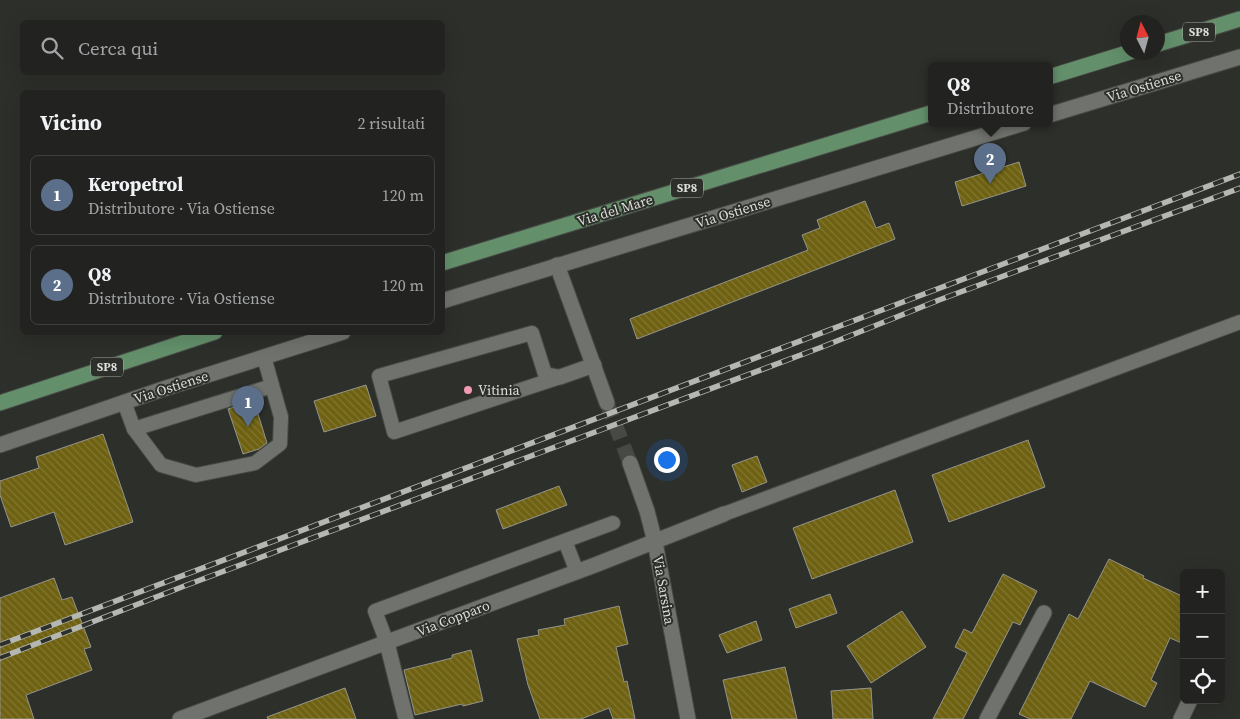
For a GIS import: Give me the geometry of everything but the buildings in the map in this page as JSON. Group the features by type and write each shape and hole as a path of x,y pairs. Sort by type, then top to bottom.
{"main road":[{"name":"SP8","path":"1165,42 1240,19"},
{"path":"1053,77 1120,55"},
{"name":"Via del Mare","path":"445,262 928,114"},
{"name":"SP8","path":"0,403 206,335"}],"street":[{"name":"Via Ostiense","path":"1053,114 1240,57"},
{"name":"Via Ostiense","path":"445,300 1011,127"},
{"path":"557,266 607,403"},
{"name":"Via Ostiense","path":"0,445 124,402 334,335"},
{"path":"560,377 594,365"},
{"name":"Via Sarsina","path":"630,463 647,511 655,542 688,719"},
{"name":"Via Copparo","path":"180,719 577,572 724,514"},
{"path":"988,719 1044,613"},
{"path":"386,643 406,719"},
{"path":"1180,719 1188,704"}],"lane":[{"path":"724,514 1240,322"},
{"path":"532,333 544,374 560,377 394,432 379,376 532,333"},
{"path":"124,402 134,429 160,464 196,475 255,463 280,444 281,416 264,357"},
{"path":"134,429 272,386"},
{"path":"386,643 375,611 613,523"},
{"path":"565,541 577,572"}],"tunnel":[{"path":"607,403 630,463"}],"railway":[{"path":"0,645 1240,174"},
{"path":"0,658 187,585 1240,188"}],"place":[{"name":"Q8","path":"990,184"},
{"name":"Vitinia","path":"468,390"},
{"name":"Keropetrol","path":"248,427"}]}
